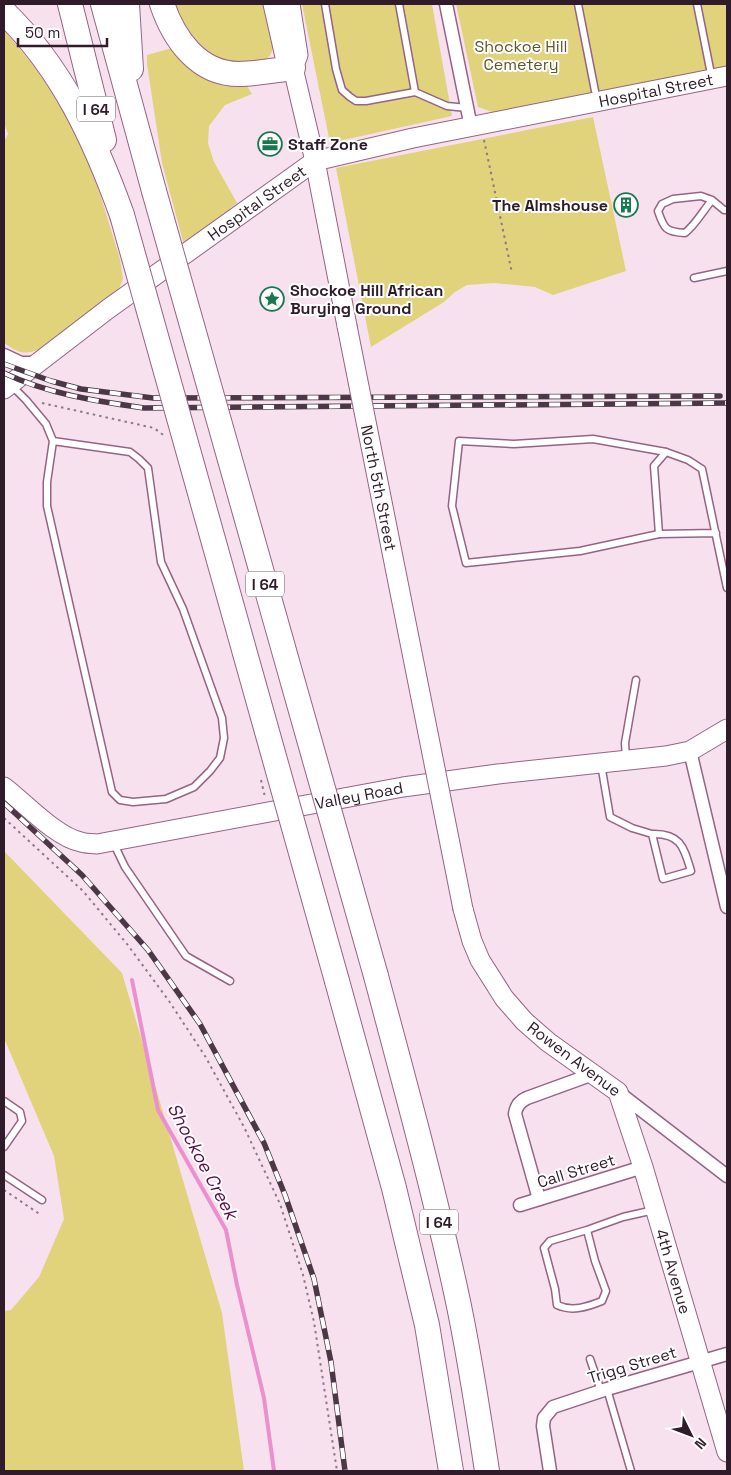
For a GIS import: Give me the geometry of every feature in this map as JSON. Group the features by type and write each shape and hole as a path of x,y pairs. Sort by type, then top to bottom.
{"highway":[{"name":"I 64","path":"70,4 122,215 394,1188 427,1325 451,1471"},
{"path":"103,4 104,15 141,145"},
{"name":"I 64","path":"126,4 128,48 141,145 411,1104 456,1292 487,1471"},
{"path":"162,4 176,34 186,49 199,62 207,66 222,72 241,74 293,68"},
{"path":"4,12 55,72 72,99 100,157 122,215"}],"main road":[{"name":"North 5th Street","path":"273,4 285,57 293,68 315,161 463,909"},
{"name":"North 5th Street","path":"290,4 298,54 293,68"},
{"name":"Hospital Street","path":"6,383 315,161 413,138 727,76"},
{"name":"Valley Road","path":"4,787 55,830 67,837 82,842 97,844 403,787 666,756 690,751 727,729"},
{"name":"Rowen Avenue","path":"463,909 472,941 480,960 504,998 524,1021 548,1042 618,1092"},
{"name":"4th Avenue","path":"618,1092 643,1167 727,1452"}],"street":[{"path":"446,4 467,108 476,126"},
{"path":"4,355 21,363 36,363"},
{"path":"690,751 727,907"},
{"path":"539,1199 515,1114 518,1104 527,1098 593,1074"},
{"name":"Rowen Avenue","path":"618,1092 727,1176"},
{"name":"Call Street","path":"520,1205 643,1167"},
{"name":"Trigg Street","path":"550,1471 543,1426 544,1418 553,1406 727,1354"}],"lane":[{"path":"325,4 336,69 342,90 356,101 366,102 415,92 447,106 467,108"},
{"path":"399,4 415,92"},
{"path":"578,4 595,91"},
{"path":"697,4 710,68"},
{"path":"712,200 699,215 694,226 685,233 671,232 663,225 658,211 662,204 673,199 701,196 712,200 724,210 727,210"},
{"path":"694,278 727,271"},
{"path":"6,383 26,400 46,424 53,441 47,482 47,506 112,792 120,800 133,802 166,799 194,786 210,772 220,758 224,738 222,718 183,609 161,562 148,468 130,452 53,441"},
{"path":"716,533 659,534 580,551 466,563 452,506 459,441 514,444 593,439 666,452 688,460 702,469 716,533 727,588"},
{"path":"659,534 654,466 666,452"},
{"path":"626,760 625,744 636,680"},
{"path":"601,763 610,817 632,828 652,834 666,834 683,846 691,871 663,879 652,834"},
{"path":"113,841 125,867 186,956 230,981"},
{"path":"4,1101 20,1112 22,1121 4,1147"},
{"path":"4,1175 42,1200"},
{"path":"587,1230 595,1261 606,1291 602,1301 583,1308 564,1308 557,1305 555,1289 544,1248 550,1241 623,1217 656,1210"},
{"path":"590,1359 604,1390 631,1471"}],"path":[{"path":"476,126 512,273"},
{"path":"26,400 154,428 171,442"},
{"path":"260,774 268,812"},
{"path":"4,818 83,891 127,944 169,1001 205,1056 244,1127 280,1204 304,1276 314,1322 337,1471"},
{"path":"4,1190 41,1215"}],"green space":[{"path":"172,4 266,4 273,42 269,56 262,62 252,65 240,65 205,53 194,43"},
{"path":"302,4 432,4 452,116 330,143"},
{"name":"Shockoe Hill Cemetery","path":"456,4 727,4 727,67 495,113 478,107"},
{"path":"4,30 48,83 81,143 100,194 120,259 123,279 119,289 42,348 26,353 4,343 4,142 8,134 4,123"},
{"path":"172,48 229,84 247,86 252,94 225,105 209,126 208,143 214,162 237,203 184,245 162,163 147,64 147,55"},
{"path":"593,117 626,271 553,295 535,287 494,283 467,285 455,292 444,302 371,347 336,168"},
{"path":"4,851 122,973 222,1313 244,1471 4,1471 4,1311 11,1310 39,1277 64,1219 54,1156 4,1038"}],"waterway":[{"name":"Shockoe Creek","path":"132,980 158,1110 226,1230 264,1398 274,1471"}],"railway":[{"path":"4,364 51,381 81,389 153,398 720,396"},
{"path":"4,373 55,391 144,408 727,403"},
{"path":"4,803 82,875 148,950 200,1024 264,1143 285,1195 314,1279 331,1362 345,1471"}],"place":[{"name":"Staff Zone","path":"270,144"},
{"name":"The Almshouse","path":"626,205"},
{"name":"Shockoe Hill African Burying Ground","path":"272,299"}]}
